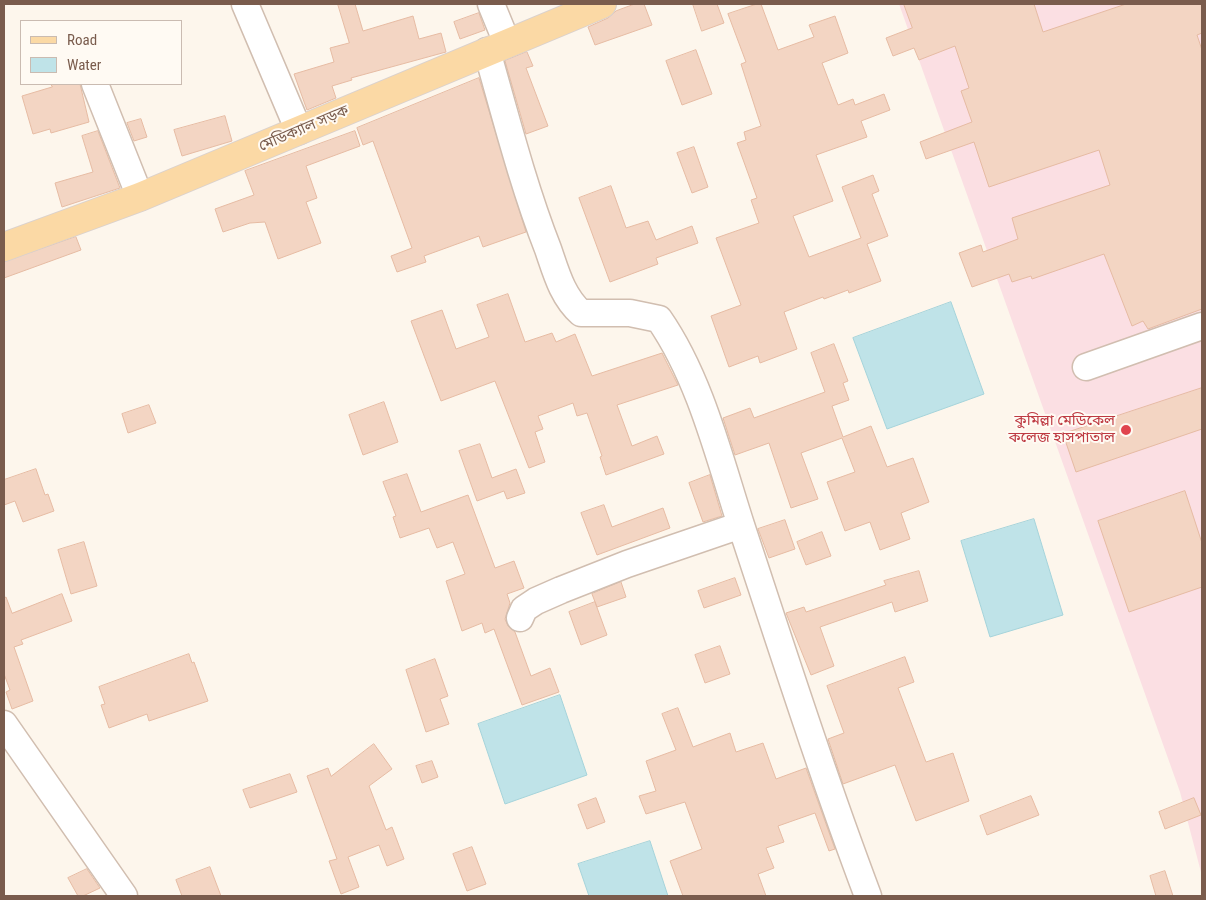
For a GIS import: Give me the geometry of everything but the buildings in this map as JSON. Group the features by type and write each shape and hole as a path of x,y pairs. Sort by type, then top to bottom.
{"main road":[{"name":"মেডিক্যাল সড়ক","path":"4,247 140,197 602,4"}],"street":[{"path":"245,4 299,131"},
{"path":"491,4 497,47 534,212 563,291 572,305 581,313 630,312 659,319 679,353 706,419 837,813 868,896"},
{"path":"95,85 140,197"},
{"path":"1086,366 1202,326"},
{"path":"520,618 524,609 561,590 627,564 741,525"},
{"path":"4,724 124,896"}],"shaded area":[{"name":"কুমিল্লা মেডিকেল কলেজ হাসপাতাল","path":"899,4 1202,4 1202,876 1180,792"}],"water":[{"path":"951,302 984,394 887,429 853,338"},
{"path":"1034,519 1063,615 990,637 961,541"},
{"path":"560,695 587,775 505,804 478,724"},
{"path":"650,841 668,896 589,896 578,864"}],"place":[{"name":"কুমিল্লা মেডিকেল কলেজ হাসপাতাল","path":"1126,430"}]}
